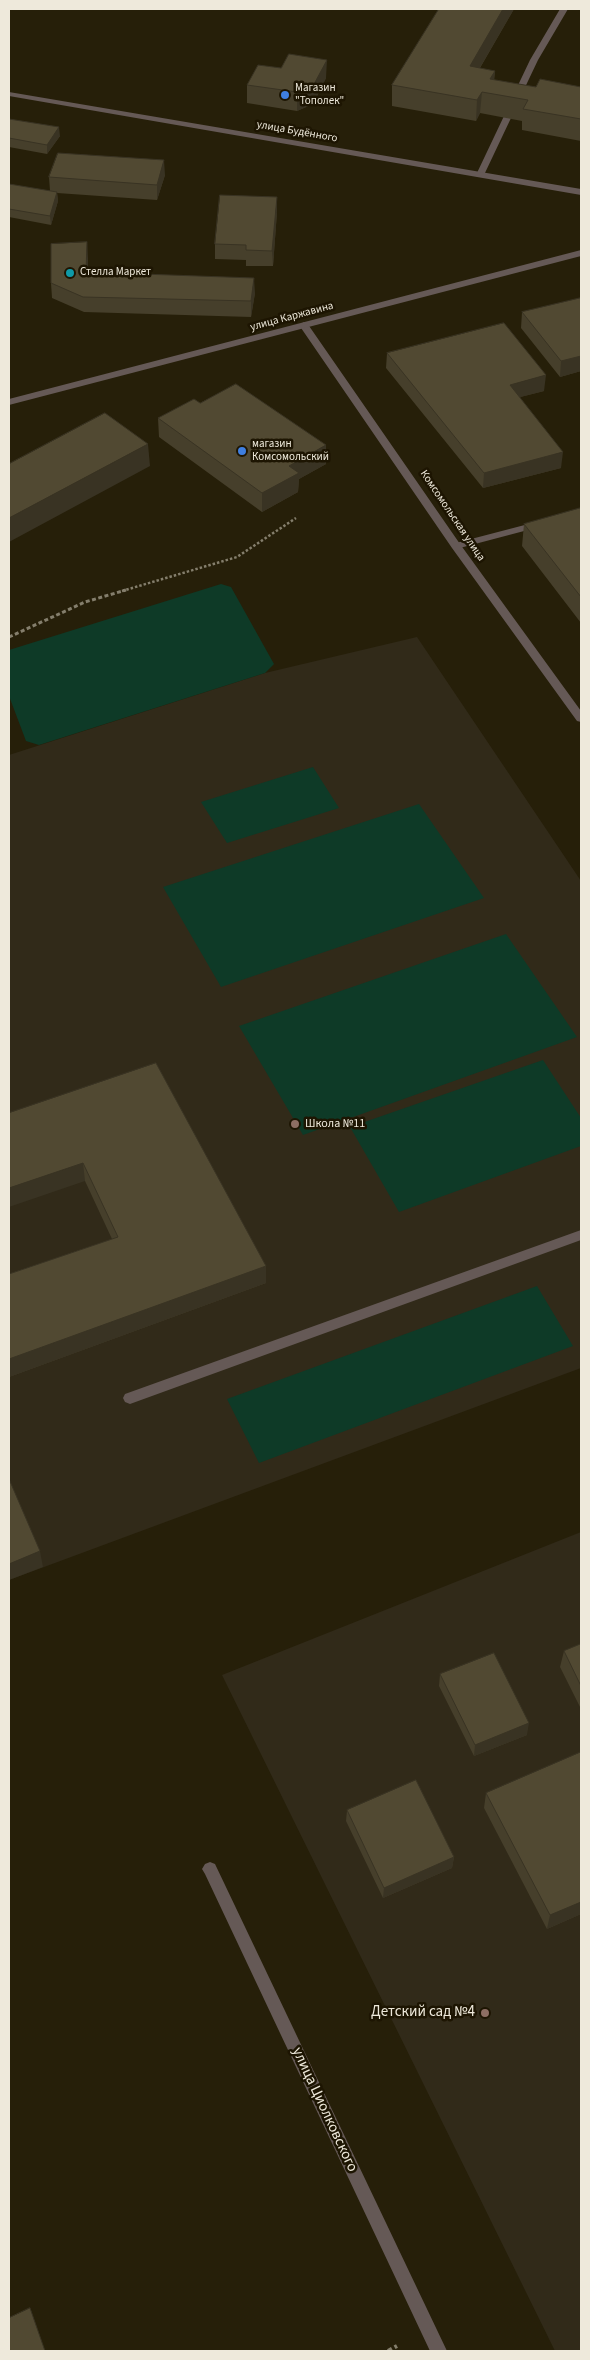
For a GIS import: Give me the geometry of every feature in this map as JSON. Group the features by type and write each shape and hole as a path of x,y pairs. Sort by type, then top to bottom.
{"street":[{"path":"513,105 534,60 564,9"},
{"name":"улица Будённого","path":"9,94 581,192"},
{"path":"480,174 507,118"},
{"name":"улица Каржавина","path":"9,402 581,253"},
{"name":"Комсомольская улица","path":"304,325 456,546 581,718"},
{"path":"456,546 547,522"},
{"path":"130,1398 581,1235"},
{"name":"улица Циолковского","path":"210,1870 439,2351"}],"path":[{"path":"9,637 85,602 237,557 296,518"}],"shaded area":[{"name":"Школа №11","path":"417,637 581,881 581,1368 9,1580 9,755 265,673"},
{"name":"Детский сад №4","path":"581,1532 581,2351 555,2351 222,1675"}],"green space":[{"path":"221,584 231,587 274,664 265,673 39,745 26,741 9,696 9,650"},
{"path":"313,767 339,808 227,843 201,802"},
{"path":"419,804 484,898 221,987 163,887"},
{"path":"506,934 577,1037 303,1135 239,1026"},
{"path":"543,1060 581,1118 581,1146 399,1212 350,1127"},
{"path":"537,1286 573,1346 259,1463 227,1399"}],"building":[{"path":"439,9 503,9 470,66 495,71 490,79 536,87 540,79 581,87 581,119 523,109 528,100 482,92 477,100 392,85"},
{"path":"289,54 327,60 313,86 297,92 247,85 258,65 281,68"},
{"path":"9,119 59,127 47,145 9,138"},
{"path":"58,153 164,160 157,185 49,177"},
{"path":"9,184 57,192 50,216 9,209"},
{"path":"220,195 277,197 272,251 246,250 246,245 215,244"},
{"path":"87,242 86,272 254,278 251,301 83,297 51,283 51,244"},
{"path":"581,298 581,356 561,361 522,312"},
{"path":"504,323 546,375 510,385 563,452 484,473 387,353"},
{"name":"магазин Комсомольский","path":"236,384 326,445 289,466 299,473 262,493 158,418 194,399 200,403"},
{"path":"105,413 148,444 9,518 9,464"},
{"path":"581,508 581,597 524,524"},
{"path":"156,1063 266,1266 9,1359 9,1274 118,1237 83,1163 9,1188 9,1113"},
{"path":"9,1479 40,1551 9,1564"},
{"path":"581,1644 581,1686 564,1651"},
{"path":"494,1653 529,1723 475,1745 440,1674"},
{"path":"581,1752 581,1902 550,1915 486,1793"},
{"path":"416,1780 454,1857 384,1888 347,1810"},
{"path":"30,2308 45,2351 9,2351 9,2318"}],"place":[{"name":"Магазин \"Тополек\"","path":"285,95"},
{"name":"Стелла Маркет","path":"70,273"},
{"name":"магазин Комсомольский","path":"242,451"},
{"name":"Школа №11","path":"295,1124"},
{"name":"Детский сад №4","path":"485,2013"}]}
